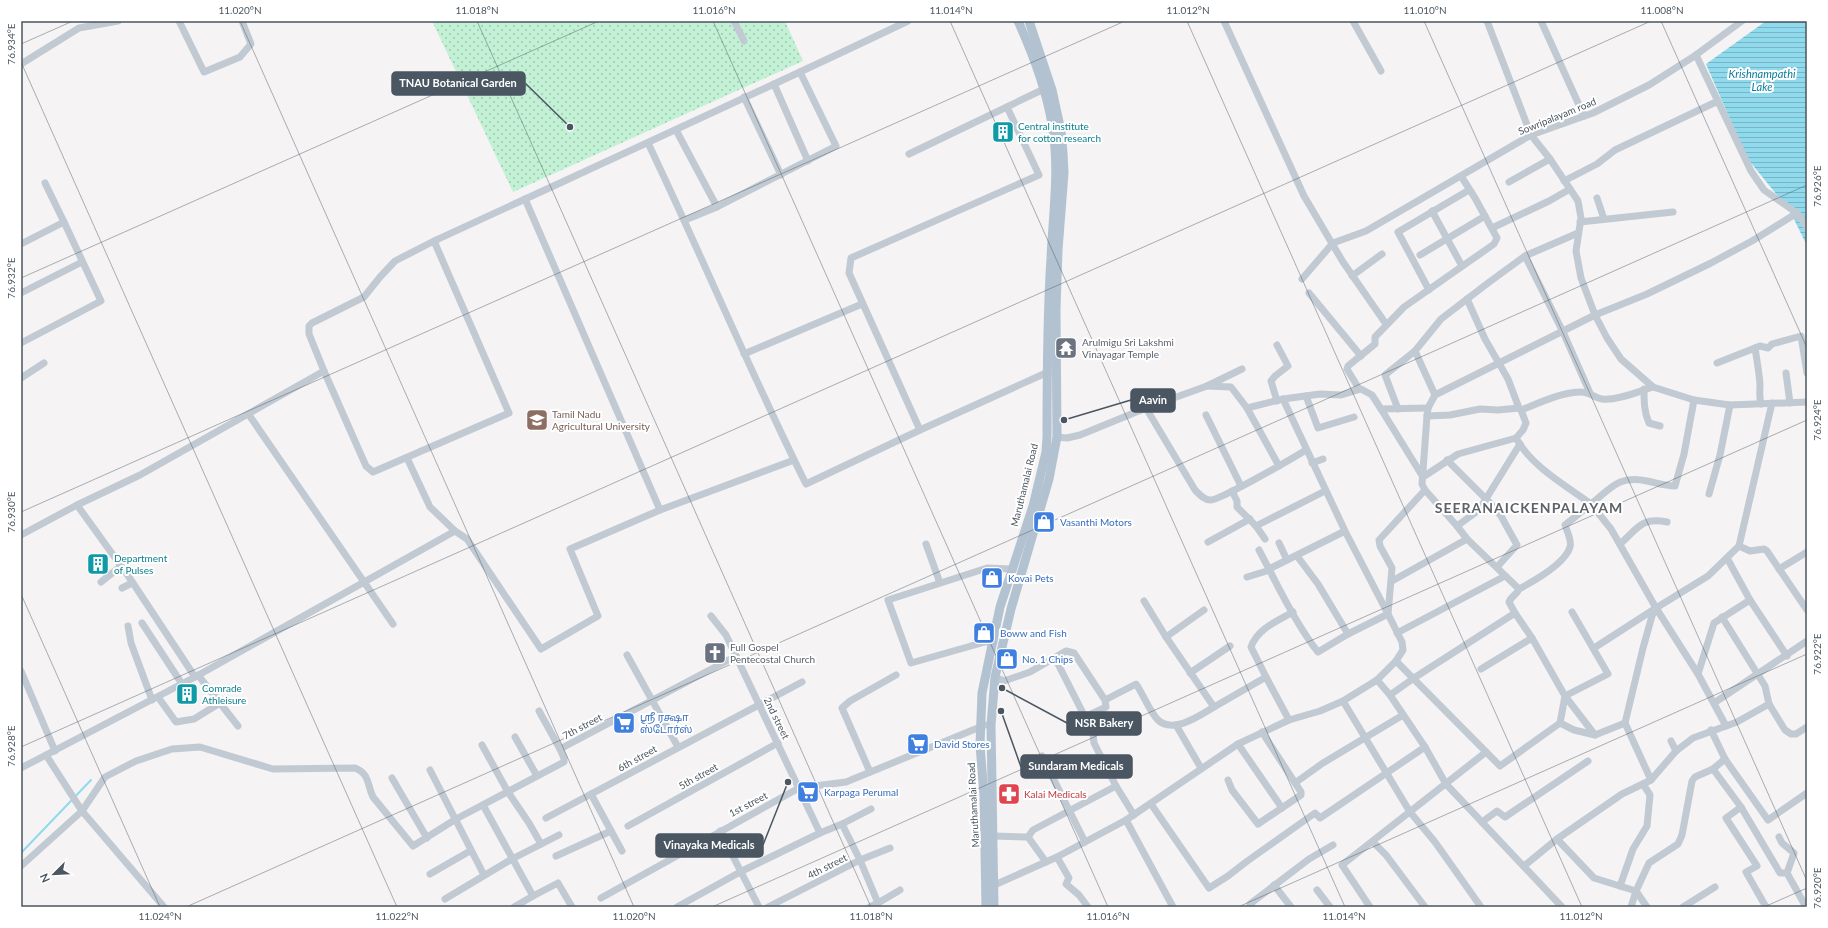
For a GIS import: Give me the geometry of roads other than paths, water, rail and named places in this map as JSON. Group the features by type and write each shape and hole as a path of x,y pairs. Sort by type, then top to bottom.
{"main road":[{"name":"Maruthamalai Road","path":"994,907 990,887 980,726 982,693 988,662 994,642 1000,607 1033,506 1046,452 1051,259 1056,154 1052,125 1044,89 1032,52 1018,21"},
{"name":"Maruthamalai Road","path":"986,907 990,887 993,836 991,725 995,678 1011,609 1049,479 1057,437 1056,309 1058,250 1064,173 1063,153 1061,132 1052,90 1029,21"}],"street":[{"path":"21,64 78,28 118,21"},
{"path":"179,21 204,72 240,57 251,44 242,21"},
{"path":"734,21 744,41"},
{"path":"434,241 509,413 374,472 370,470 362,457 309,334 309,326 317,319 364,297 380,277 396,261 434,241 814,66 908,21"},
{"path":"1224,21 1304,196 1352,276 1386,324"},
{"path":"1353,21 1381,71"},
{"path":"1487,21 1531,135 1550,159 1570,189 1580,208 1580,222 1576,251 1581,278 1595,315 1607,338 1621,359 1653,387 1694,400 1730,405 1807,402"},
{"name":"Sowripalayam road","path":"1302,279 1333,244 1366,231 1531,135 1584,116 1649,85 1696,55 1742,21"},
{"path":"1542,22 1584,116"},
{"path":"1696,55 1742,155 1764,190 1797,213 1807,227"},
{"path":"685,220 717,207 836,146 800,72"},
{"path":"774,84 808,161"},
{"path":"909,154 1044,89"},
{"path":"744,97 782,175"},
{"path":"1564,182 1597,164 1615,150 1718,101"},
{"path":"920,430 848,273 851,258 1039,175 1007,107"},
{"path":"676,130 717,207"},
{"path":"648,143 685,220 744,354 806,484 1048,372"},
{"path":"1509,182 1550,159"},
{"path":"1423,477 1406,453 1372,395 1359,389 1347,369 1348,366 1375,344 1375,337 1404,307 1494,244 1497,238 1492,228 1460,176"},
{"path":"21,343 101,301 45,183"},
{"path":"1492,228 1549,201 1570,189"},
{"path":"1429,290 1398,232 1469,190"},
{"path":"1597,198 1604,219"},
{"path":"525,199 660,510"},
{"path":"1432,211 1462,266"},
{"path":"1580,222 1673,212"},
{"path":"1519,589 1467,539 1425,490 1422,484 1428,408 1435,395 1595,315 1654,290 1711,263 1752,241 1797,213"},
{"path":"1420,255 1485,216"},
{"path":"21,244 64,222"},
{"path":"1398,409 1385,375 1415,351 1441,319 1525,256 1578,234"},
{"path":"1352,276 1382,254"},
{"path":"1525,256 1563,332 1590,393"},
{"path":"21,293 82,262"},
{"path":"1309,293 1361,356"},
{"path":"1457,526 1479,510 1518,441 1526,423 1499,362 1485,339 1467,299"},
{"path":"744,354 862,304"},
{"path":"1717,363 1760,346 1768,348 1772,344 1801,336 1807,373"},
{"path":"990,887 1057,857 1126,820 1238,744 1289,720 1320,711 1343,701 1377,680 1396,661 1403,650 1388,614 1271,381 1288,366 1277,345"},
{"path":"1755,348 1760,387 1760,404"},
{"path":"1415,351 1435,395"},
{"path":"21,377 44,363"},
{"path":"1057,437 1067,438 1080,435 1146,408 1207,386 1242,368"},
{"path":"21,535 77,505 140,475 249,415 324,371"},
{"path":"1786,373 1790,403"},
{"path":"1207,386 1231,387 1247,408 1279,466"},
{"path":"1427,416 1450,415 1480,409 1520,409 1566,394 1590,393 1602,399 1614,398 1653,387"},
{"path":"1247,408 1280,400 1320,394 1341,394 1359,389"},
{"path":"1644,389 1646,417 1649,422 1660,426"},
{"path":"1306,396 1318,428 1354,417"},
{"path":"1595,735 1565,696 1532,638 1515,613 1510,602 1519,589 1545,573 1564,556 1570,548 1565,525 1620,481 1633,478 1675,486 1684,454 1694,400"},
{"path":"1594,648 1708,576 1739,546 1772,403"},
{"path":"1709,494 1720,455 1730,405"},
{"path":"1146,408 1195,490 1202,497 1212,501 1306,450"},
{"path":"1381,410 1428,408"},
{"path":"249,415 393,624"},
{"path":"1206,415 1241,486"},
{"path":"1518,441 1544,470 1591,504 1611,529 1656,608 1698,674 1726,726"},
{"path":"1423,477 1458,454 1518,441"},
{"path":"407,458 430,507 454,531 467,539 541,649 598,616 570,549 660,510 794,460"},
{"path":"1312,464 1323,459"},
{"path":"1447,460 1501,516 1517,546 1497,567"},
{"path":"1388,614 1392,568 1380,546 1379,540 1425,490"},
{"path":"1232,491 1237,502 1237,507 1250,519 1265,539"},
{"path":"1256,526 1325,491"},
{"path":"77,505 197,676 238,726"},
{"path":"1208,542 1250,519"},
{"path":"1620,544 1639,526 1653,520 1667,522"},
{"path":"21,768 197,676 454,531"},
{"path":"1248,577 1297,556 1345,531"},
{"path":"1392,581 1467,539"},
{"path":"1279,543 1287,560"},
{"path":"926,544 940,583"},
{"path":"1739,546 1750,551 1764,549 1807,610"},
{"path":"1259,550 1310,643 1318,652 1348,634 1388,614"},
{"path":"1779,569 1807,552"},
{"path":"1297,556 1318,584 1348,634"},
{"path":"1727,558 1750,600 1787,656"},
{"path":"101,582 121,566"},
{"path":"994,642 984,642 912,663 888,600 986,568 1012,569"},
{"path":"1397,633 1505,576"},
{"path":"122,588 132,583"},
{"path":"1698,674 1714,623 1750,600"},
{"path":"1144,601 1166,637 1214,708"},
{"path":"1651,780 1625,723 1643,648 1652,616 1656,608"},
{"path":"1166,637 1204,610"},
{"path":"1289,720 1251,647 1254,639 1267,627 1293,612"},
{"path":"1565,696 1608,674 1572,612"},
{"path":"1390,695 1515,613"},
{"name":"2nd street","path":"711,616 726,635 820,833"},
{"path":"1722,618 1765,686 1770,704 1786,730 1791,734 1796,734 1807,726"},
{"path":"142,623 182,684"},
{"path":"128,626 131,643 155,698 176,722 194,719 220,703"},
{"path":"1481,669 1532,638"},
{"path":"1714,703 1787,656 1807,641"},
{"path":"1190,673 1230,646"},
{"path":"995,678 1004,681 1030,672 1066,651 1074,654 1105,700 1106,707 1085,716"},
{"path":"627,655 678,747"},
{"name":"7th street","path":"82,811 105,777 136,761 172,749 200,747 273,769 356,768 362,770 366,775 369,790 373,797 413,846 456,820 564,762 565,760 560,748 736,656"},
{"path":"1055,658 1085,716 1093,735 1094,744 1116,786 1134,815"},
{"path":"1396,661 1500,766 1560,723 1565,696"},
{"path":"21,671 55,751"},
{"path":"870,772 842,708 850,701 896,675"},
{"path":"1105,700 1136,684 1158,720 1174,726 1186,723 1266,677"},
{"path":"1377,680 1390,695 1446,784 1562,907"},
{"name":"6th street","path":"546,818 802,682"},
{"path":"1343,701 1410,812 1435,842 1481,907"},
{"path":"1524,866 1556,838 1622,794 1651,780 1676,751 1693,738 1737,722 1770,704"},
{"path":"539,711 560,748"},
{"path":"1295,783 1323,763 1403,715"},
{"path":"1560,723 1574,730 1595,735 1625,723"},
{"name":"1st street","path":"601,898 799,788 846,782 980,726 991,725"},
{"path":"1176,725 1201,768"},
{"path":"1712,730 1725,759 1768,820 1807,793"},
{"path":"1228,780 1232,790 1258,824 1301,795 1295,783 1262,732"},
{"path":"515,737 538,776"},
{"path":"1671,741 1676,751"},
{"name":"5th street","path":"628,826 778,743"},
{"path":"1238,744 1282,808"},
{"path":"482,745 508,792 541,844"},
{"path":"1151,804 1209,888 1315,813 1320,818 1424,747"},
{"path":"1370,907 1342,865 1486,752"},
{"path":"46,755 82,811 164,907"},
{"path":"1042,756 1085,842"},
{"path":"1631,907 1648,862 1678,844 1682,835 1692,781 1695,777 1713,769 1725,759"},
{"path":"1482,822 1497,811 1505,817 1588,761"},
{"path":"1713,769 1741,807 1780,873 1787,873"},
{"path":"430,770 470,851 484,875"},
{"path":"392,778 427,838"},
{"path":"1620,886 1633,849 1647,826 1650,796 1643,784"},
{"path":"1028,837 1033,830 1116,786"},
{"path":"591,794 622,851"},
{"path":"483,805 533,896"},
{"path":"1741,807 1726,818 1757,866 1746,872 1766,907"},
{"path":"677,907 742,871 871,810"},
{"path":"21,866 82,811"},
{"path":"1126,820 1169,905"},
{"name":"4th street","path":"768,907 860,860 842,824"},
{"path":"556,856 612,831"},
{"path":"720,831 760,907"},
{"path":"445,899 512,859 559,835"},
{"path":"993,836 1028,837"},
{"path":"1028,837 1046,862"},
{"path":"1556,838 1594,878 1636,891 1647,907"},
{"path":"1779,838 1782,843 1794,853 1787,873"},
{"path":"1373,842 1386,855 1425,907"},
{"path":"1252,907 1250,904 1274,885 1309,859 1333,845"},
{"path":"878,903 860,860 890,848"},
{"path":"430,874 470,851"},
{"path":"1057,857 1069,878 1066,884 1079,895 1088,907"},
{"path":"1787,873 1804,897 1806,907"},
{"path":"514,907 558,882 572,907"},
{"path":"1274,885 1291,907"},
{"path":"1683,907 1715,887"},
{"path":"870,907 900,890"},
{"path":"1317,890 1330,907"}],"water":[{"name":"Krishnampathi Lake","path":"1766,21 1807,21 1807,246 1790,211 1747,158 1706,64"}],"waterway":[{"path":"21,853 91,780"}],"place":[{"name":"TNAU Botanical Garden","path":"570,127"},
{"name":"Central institute for cotton research","path":"1003,132"},
{"name":"Arulmigu Sri Lakshmi Vinayagar Temple","path":"1066,348"},
{"name":"Tamil Nadu Agricultural University","path":"537,420"},
{"name":"Aavin","path":"1064,420"},
{"name":"Vasanthi Motors","path":"1044,522"},
{"name":"Department of Pulses","path":"98,564"},
{"name":"Kovai Pets","path":"992,578"},
{"name":"Boww and Fish","path":"984,633"},
{"name":"Full Gospel Pentecostal Church","path":"715,653"},
{"name":"No. 1 Chips","path":"1007,659"},
{"name":"NSR Bakery","path":"1002,688"},
{"name":"Comrade Athleisure","path":"187,694"},
{"name":"Sundaram Medicals","path":"1001,711"},
{"name":"ஶ்ரீ ரக்ஷா ஸ்டோர்ஸ்","path":"624,723"},
{"name":"David Stores","path":"918,744"},
{"name":"Vinayaka Medicals","path":"788,782"},
{"name":"Karpaga Perumal","path":"808,792"},
{"name":"Kalai Medicals","path":"1009,794"}],"district":[{"name":"SEERANAICKENPALAYAM","path":"1529,507"}]}
